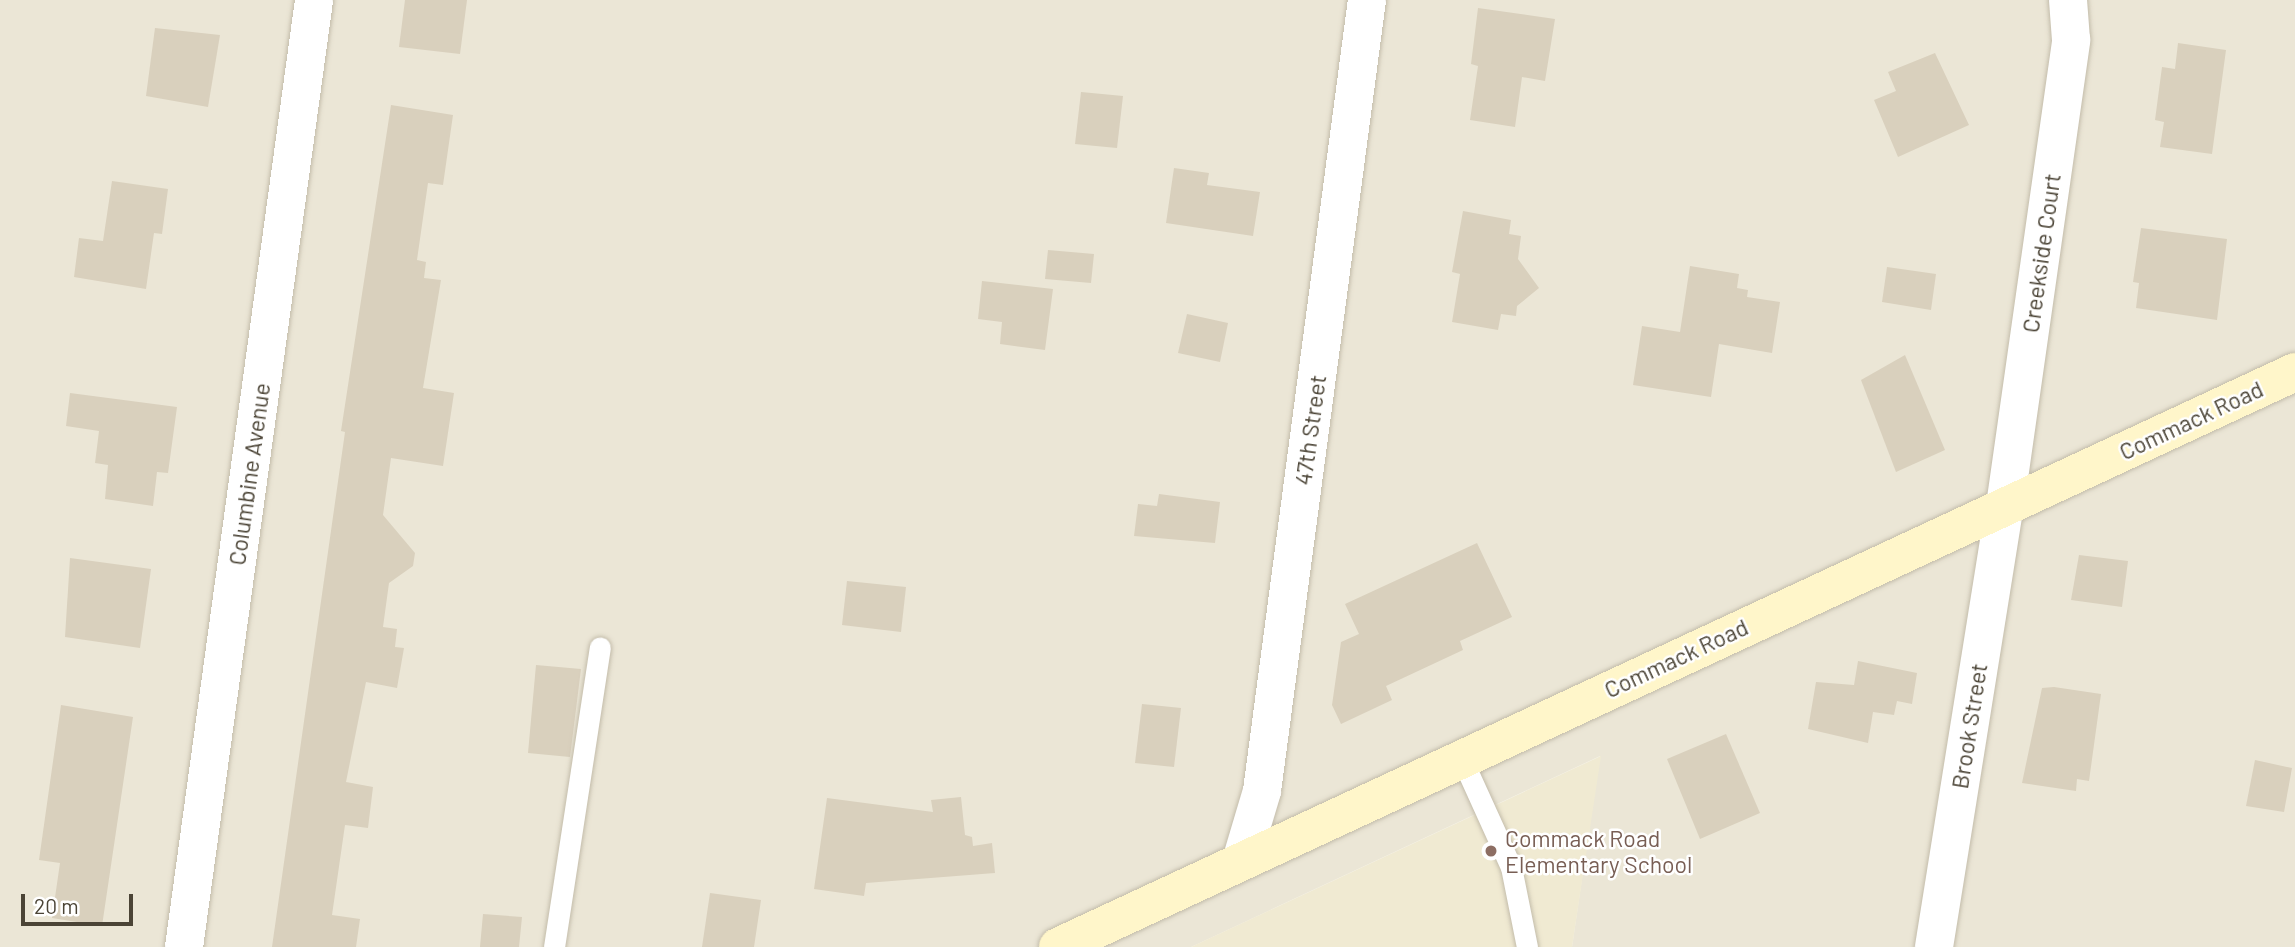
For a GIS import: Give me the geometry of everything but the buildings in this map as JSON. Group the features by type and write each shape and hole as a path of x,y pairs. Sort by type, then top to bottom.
{"street":[{"name":"Columbine Avenue","path":"184,947 314,0"},
{"name":"47th Street","path":"1242,859 1262,792 1367,0"},
{"name":"Creekside Court","path":"2005,506 2071,40 2068,0"},
{"name":"Commack Road","path":"1058,947 1105,937 1242,859 2295,372"},
{"name":"Brook Street","path":"1934,947 2005,506"}],"lane":[{"path":"554,947 600,648"},
{"path":"1461,757 1511,867 1527,947"}],"shaded area":[{"path":"0,0 2295,0 2295,947 1572,947 1600,756 1191,947 0,947"},
{"name":"Commack Road Elementary School","path":"1601,756 1572,947 1191,947"}],"place":[{"name":"Commack Road Elementary School","path":"1491,851"}]}
